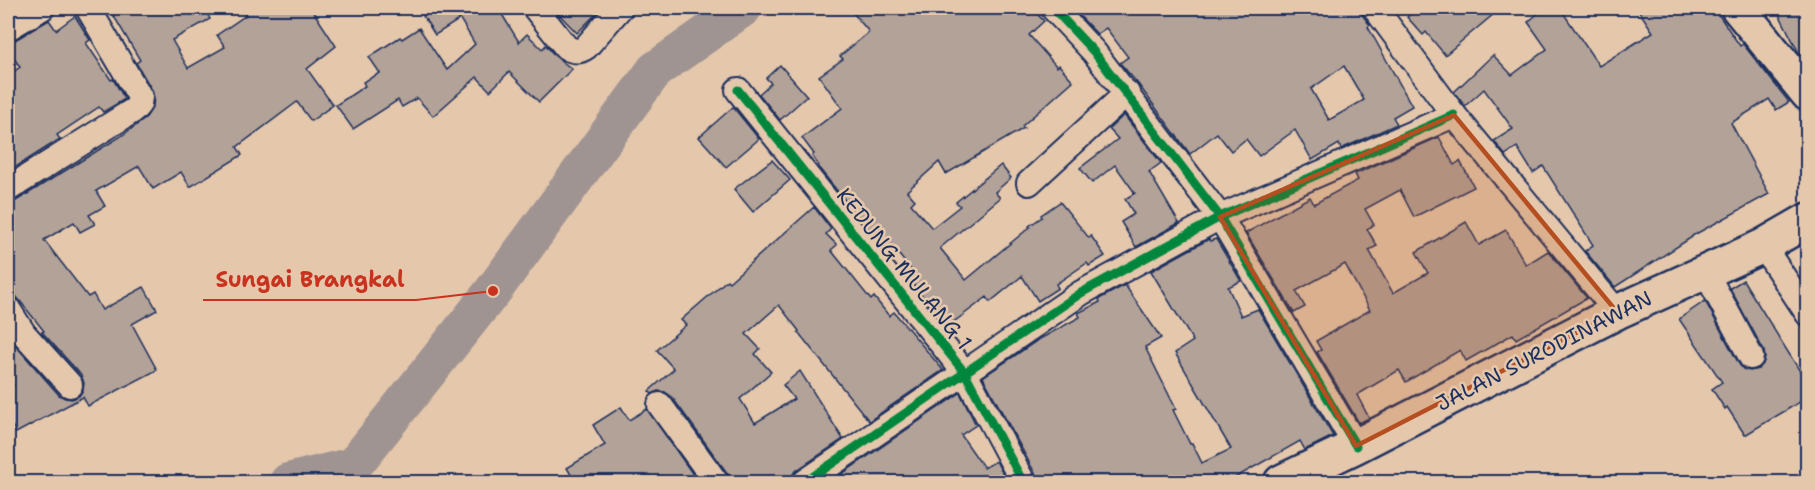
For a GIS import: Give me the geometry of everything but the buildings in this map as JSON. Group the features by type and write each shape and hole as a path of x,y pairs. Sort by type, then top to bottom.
{"main road":[{"path":"1738,8 1808,94"},
{"name":"JALAN SURODINAWAN","path":"1281,483 1617,312 1763,246 1808,220"}],"street":[{"path":"8,28 42,8"},
{"path":"8,189 134,110 139,104 140,97 88,8"},
{"path":"535,8 566,47 572,51 580,51 586,47 620,8"},
{"path":"1053,8 1094,52 1127,93 1221,217 1356,446"},
{"path":"1375,8 1454,115 1617,312"},
{"name":"KEDUNG MULANG 1","path":"738,90 965,373 1023,483"},
{"path":"1029,183 1127,93"},
{"path":"805,483 1081,293 1221,217 1454,115"},
{"path":"1763,246 1808,314"},
{"path":"1706,273 1751,357"},
{"path":"8,309 16,340 70,385"},
{"path":"660,405 716,483"}],"highlighted area":[{"path":"1454,115 1617,312 1356,446 1220,217"}],"waterway":[{"path":"288,482 353,466 493,291 655,70 743,8"}],"cycle path":[{"path":"1053,8 1094,52 1220,217 1356,446"},
{"path":"738,90 965,373 1023,482"},
{"path":"805,482 1081,293 1220,217 1454,115"}],"place":[{"name":"Sungai Brangkal","path":"493,291"}]}
